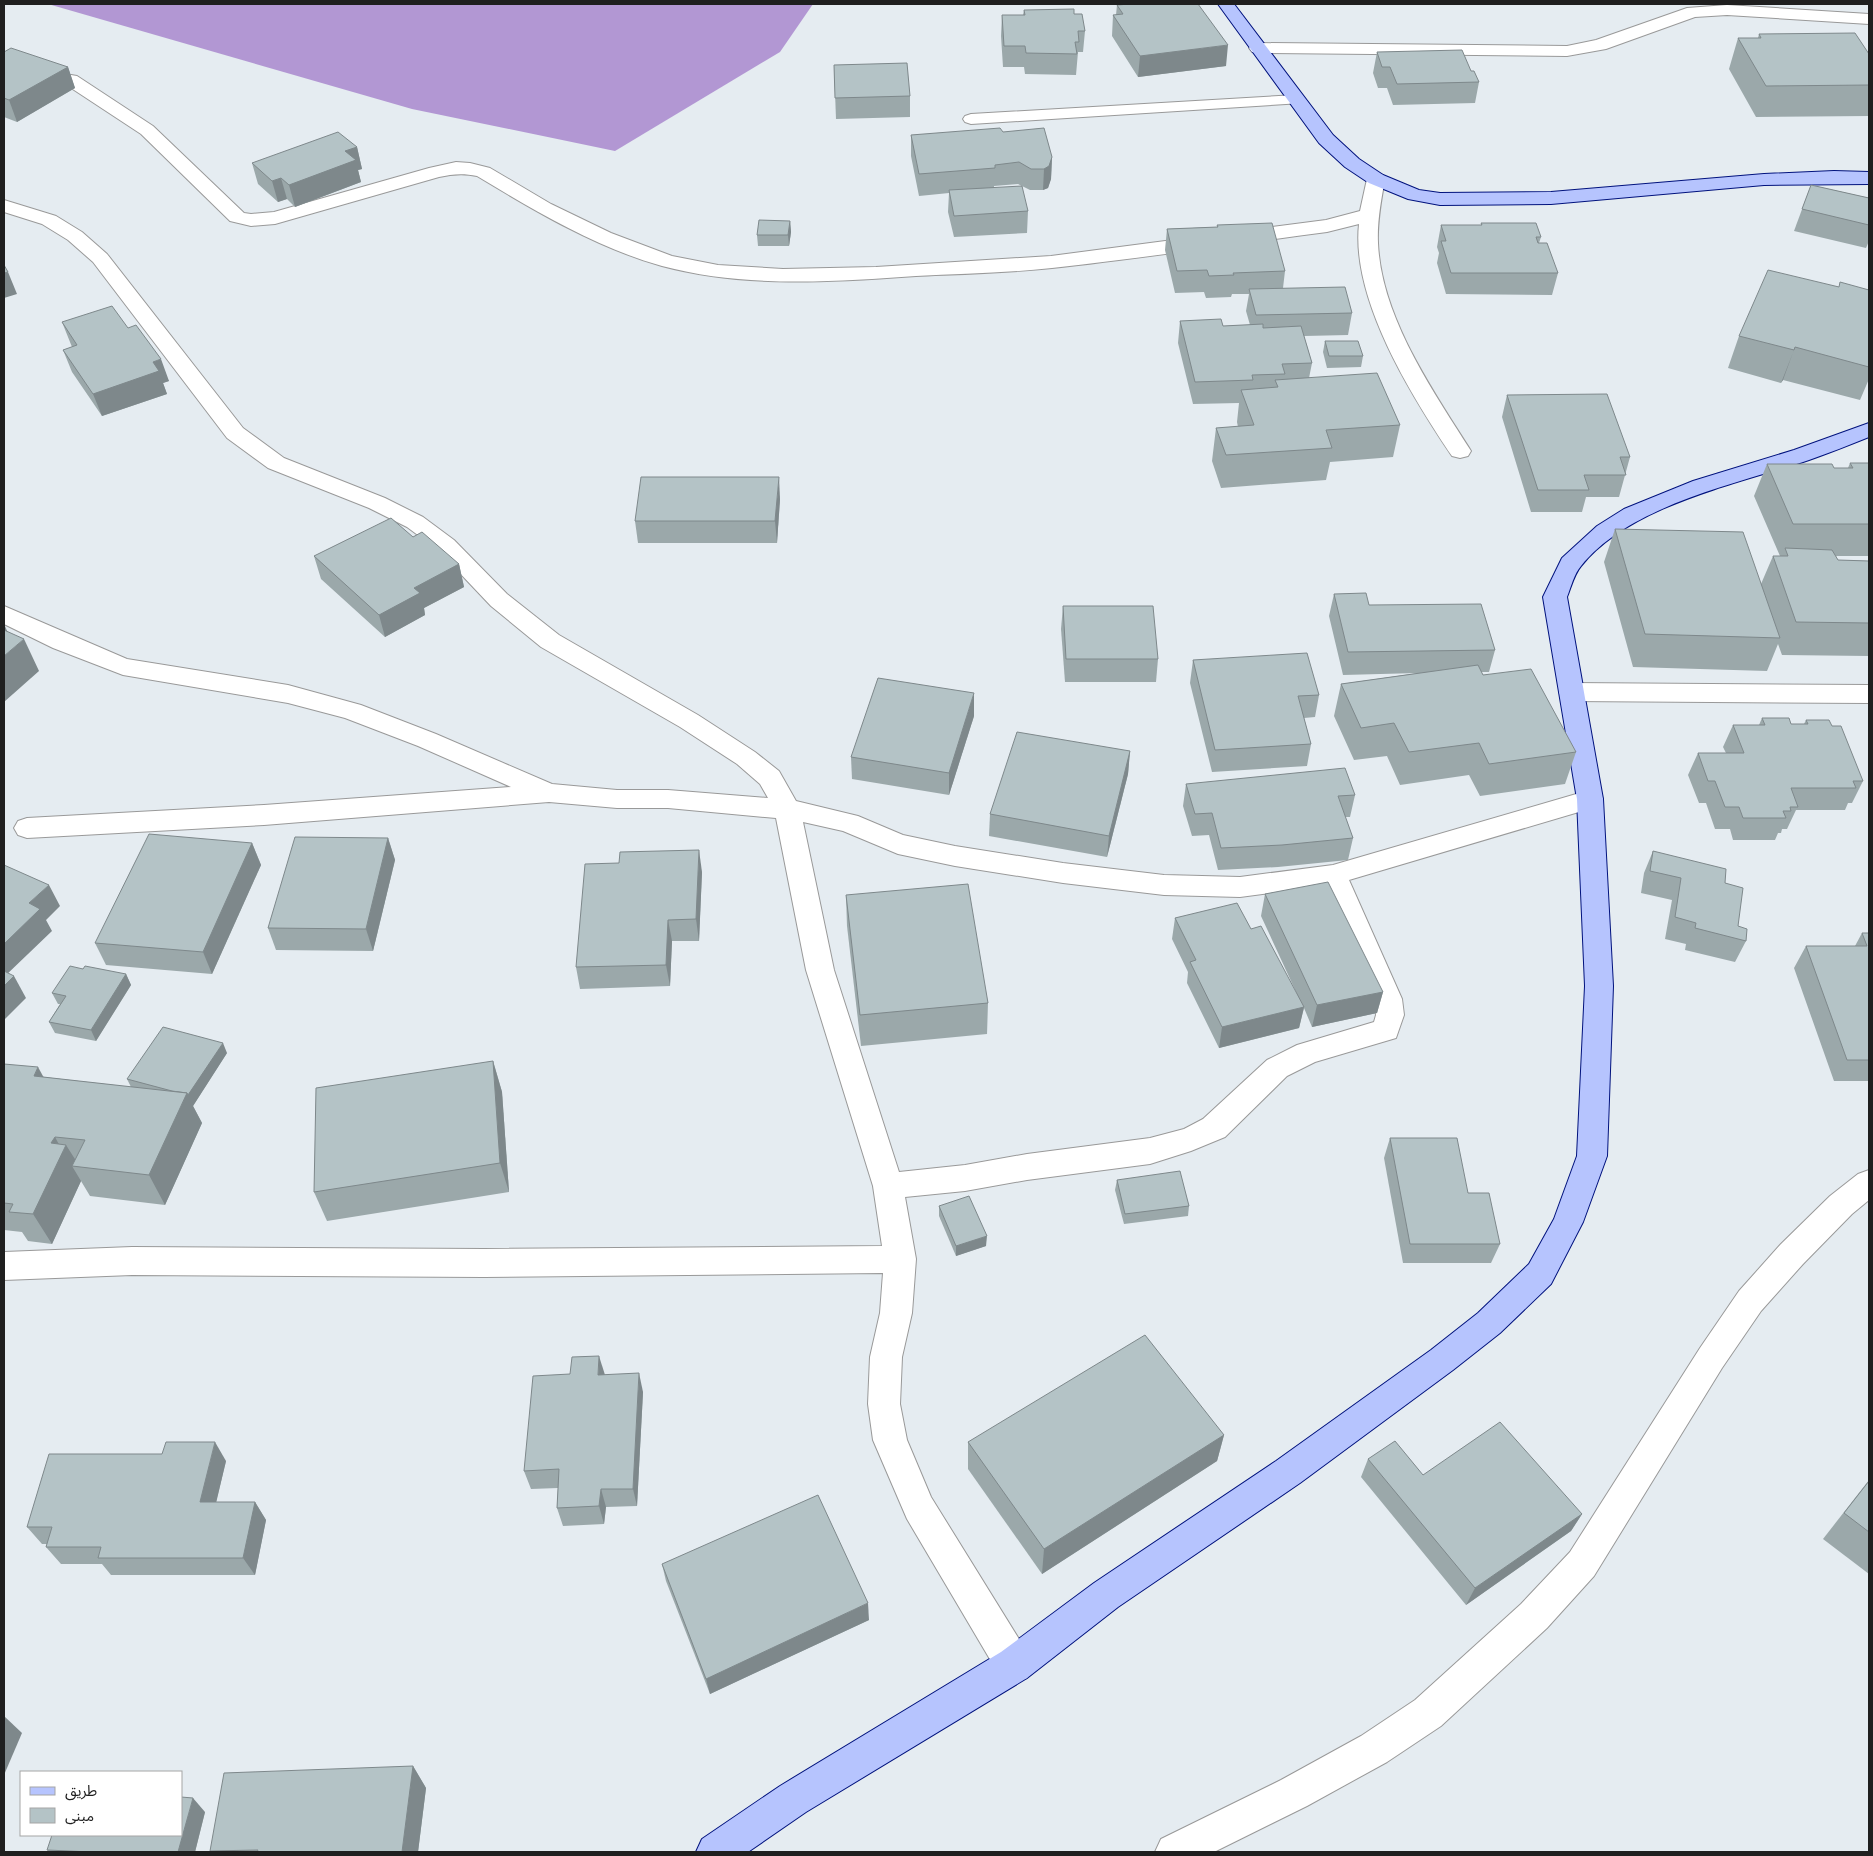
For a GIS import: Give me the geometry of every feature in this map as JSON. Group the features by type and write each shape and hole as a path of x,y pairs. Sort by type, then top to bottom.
{"main road":[{"path":"1226,4 1326,139 1352,163 1376,179 1415,195 1440,199 1588,196 1733,181 1830,176 1869,178"},
{"path":"715,1852 793,1799 1014,1665 1106,1595 1288,1472 1442,1360 1488,1323 1540,1274 1568,1222 1592,1156 1599,986 1590,799 1554,597 1570,563 1605,531 1632,514 1701,486 1802,455 1869,430"}],"street":[{"path":"1258,48 1567,51 1600,45 1693,12 1727,10 1869,19"},
{"path":"71,80 147,130 237,217 251,220 275,218 436,172 456,168 470,169 483,172 544,208 604,237 667,261 718,271 783,275 876,273 1051,262 1327,226 1370,215"},
{"path":"1376,179 1370,215 1368,254 1381,304 1427,397 1460,451"},
{"path":"4,206 49,220 76,236 100,258 235,433 276,463 377,503 415,522 446,545 498,600 550,641 689,720 746,758 770,778 786,809 820,970 888,1186 900,1259 896,1313 886,1356 884,1404 890,1440 919,1508 1014,1665"},
{"path":"4,614 62,642 123,668 288,694 352,711 436,744 548,794"},
{"path":"1571,692 1869,694"},
{"path":"27,828 264,815 548,794 617,799 668,799 786,809 849,823 898,844 955,856 1072,874 1164,884 1240,887 1333,875 1590,799"},
{"path":"888,1186 964,1178 1028,1167 1150,1151 1192,1139 1214,1128 1276,1068 1307,1053 1386,1030 1390,1015 1388,1000 1333,875"},
{"path":"1174,1852 1294,1793 1374,1749 1428,1713 1534,1616 1582,1564 1711,1358 1750,1301 1792,1254 1841,1205 1869,1183"},
{"path":"4,1266 132,1261 484,1263 900,1259"}],"lane":[{"path":"971,119 1297,100"}],"shaded area":[{"path":"48,4 813,4 780,52 615,151 412,109"}],"building":[{"path":"1198,4 1228,45 1140,56 1113,15 1123,14 1117,5"},
{"path":"1074,9 1074,14 1082,14 1085,31 1078,31 1079,42 1075,42 1077,54 1026,53 1025,46 1004,46 1002,15 1025,15 1024,10"},
{"path":"1855,33 1869,54 1869,85 1766,86 1738,38 1761,38 1759,34"},
{"path":"11,48 68,67 9,100 4,98 4,52"},
{"path":"1462,50 1471,71 1474,71 1479,82 1397,84 1390,67 1382,67 1377,52"},
{"path":"907,63 910,96 835,98 834,65"},
{"path":"1000,128 1003,132 1044,128 1052,157 1049,166 1044,169 1031,169 1019,162 995,165 995,168 919,174 911,135"},
{"path":"338,132 357,147 345,151 356,160 289,185 281,178 272,181 252,163"},
{"path":"1811,185 1869,198 1869,225 1802,209"},
{"path":"1022,186 1028,211 954,216 949,190"},
{"path":"759,220 790,221 788,235 757,235"},
{"path":"1272,223 1285,271 1209,276 1207,270 1177,271 1167,229"},
{"path":"1481,223 1536,223 1541,237 1536,237 1538,243 1547,243 1558,273 1451,273 1441,241 1446,241 1441,225 1482,225"},
{"path":"4,265 8,272 4,273"},
{"path":"1768,270 1839,287 1840,282 1869,290 1869,367 1795,347 1794,350 1739,336"},
{"path":"1345,287 1352,313 1256,315 1249,289"},
{"path":"112,306 128,328 136,325 161,359 153,362 159,371 93,394 63,350 77,345 62,322"},
{"path":"1221,319 1223,326 1263,324 1263,328 1301,326 1312,363 1282,364 1285,374 1252,375 1253,380 1195,382 1180,321"},
{"path":"1325,341 1358,341 1363,356 1329,356"},
{"path":"1377,373 1400,425 1326,430 1332,448 1226,455 1216,428 1254,425 1241,390 1278,387 1275,380"},
{"path":"1607,394 1630,457 1620,457 1626,475 1584,475 1589,490 1538,490 1507,395"},
{"path":"1850,463 1869,463 1869,524 1793,524 1767,464 1832,464 1834,468 1853,468"},
{"path":"641,477 779,477 775,521 635,521"},
{"path":"391,518 413,537 422,532 459,564 414,588 420,593 379,615 314,556"},
{"path":"1615,529 1743,532 1780,638 1645,634"},
{"path":"1785,548 1832,550 1838,560 1869,561 1869,623 1796,622 1773,556 1788,556"},
{"path":"1366,593 1369,605 1481,604 1495,650 1348,652 1334,594"},
{"path":"1063,606 1153,606 1158,659 1066,659"},
{"path":"4,630 24,639 4,656"},
{"path":"1307,653 1319,695 1298,696 1311,744 1215,750 1193,660"},
{"path":"1478,665 1483,675 1531,669 1576,752 1489,764 1479,743 1409,752 1394,723 1361,728 1341,684"},
{"path":"878,678 974,693 949,773 851,757"},
{"path":"1762,718 1789,718 1791,724 1808,724 1806,720 1829,720 1832,726 1841,726 1863,781 1853,781 1856,788 1791,788 1798,807 1790,807 1791,811 1783,811 1786,818 1743,818 1739,807 1725,807 1715,781 1708,781 1698,753 1744,753 1733,725 1765,725"},
{"path":"1017,732 1130,751 1109,836 990,814"},
{"path":"1345,768 1355,795 1338,796 1353,838 1282,845 1221,848 1212,813 1195,814 1186,784"},
{"path":"149,834 252,843 203,952 95,943"},
{"path":"295,837 388,838 366,929 268,928"},
{"path":"699,850 696,919 668,920 666,965 576,967 585,864 619,863 620,852"},
{"path":"1653,851 1726,869 1725,883 1743,888 1738,926 1747,929 1746,941 1695,928 1696,923 1675,917 1681,878 1650,871"},
{"path":"4,865 49,885 29,903 40,909 4,944"},
{"path":"1328,882 1383,992 1317,1005 1265,894"},
{"path":"968,884 988,1003 860,1015 846,895"},
{"path":"1237,903 1251,929 1261,926 1304,1007 1222,1027 1190,962 1196,960 1175,918"},
{"path":"1862,933 1869,933 1869,1060 1847,1060 1806,946 1867,946"},
{"path":"70,966 83,969 85,966 126,974 91,1030 49,1022 66,996 52,993"},
{"path":"4,971 14,976 4,986"},
{"path":"163,1027 223,1043 188,1095 187,1093 127,1079"},
{"path":"493,1061 500,1163 314,1192 316,1088"},
{"path":"4,1064 38,1067 34,1076 187,1093 149,1175 72,1166 85,1140 55,1137 51,1143 66,1145 33,1214 9,1212 13,1204 4,1203"},
{"path":"1390,1138 1457,1138 1468,1193 1489,1193 1500,1244 1410,1244"},
{"path":"1180,1171 1189,1206 1125,1214 1117,1180"},
{"path":"969,1196 987,1236 956,1246 939,1206"},
{"path":"1145,1335 1224,1435 1044,1549 968,1442"},
{"path":"599,1356 598,1375 639,1373 633,1489 601,1489 599,1506 557,1508 559,1469 524,1471 533,1376 570,1374 572,1357"},
{"path":"1500,1422 1582,1514 1475,1588 1368,1459 1395,1441 1423,1475"},
{"path":"166,1442 215,1442 200,1502 255,1502 243,1558 98,1558 101,1547 46,1547 52,1527 27,1527 49,1454 162,1454"},
{"path":"1869,1481 1869,1532 1844,1513"},
{"path":"818,1495 868,1603 706,1679 662,1564"},
{"path":"413,1766 402,1852 210,1851 224,1773"},
{"path":"182,1797 193,1798 178,1852 47,1850 52,1836 182,1836"}]}
